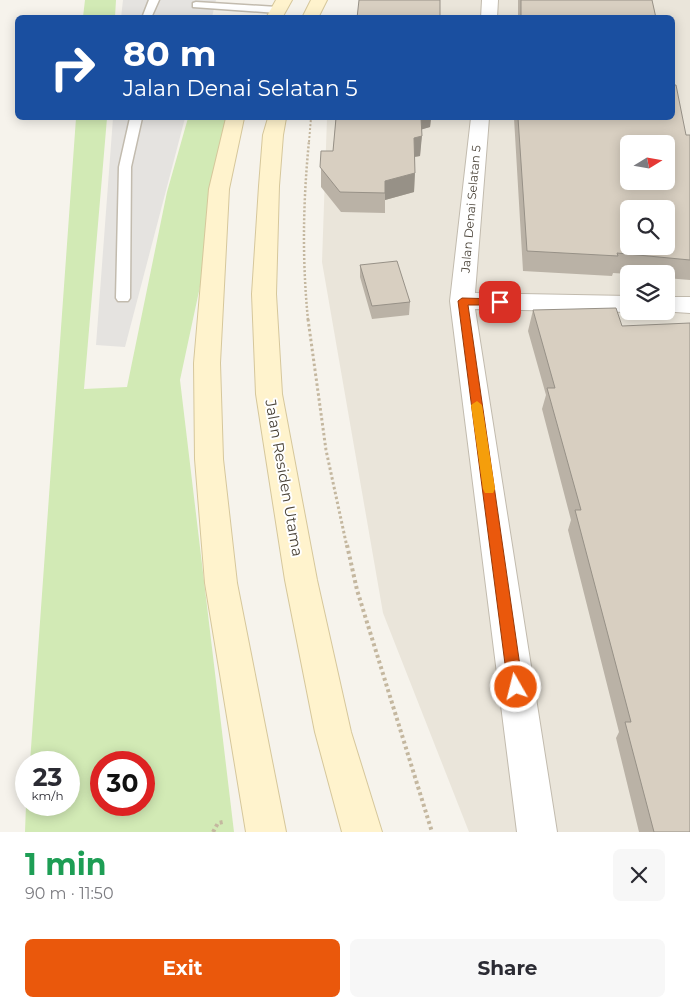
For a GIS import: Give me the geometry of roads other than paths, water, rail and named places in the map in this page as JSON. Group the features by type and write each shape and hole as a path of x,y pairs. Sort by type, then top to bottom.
{"street":[{"path":"312,15 319,0"},
{"path":"489,15 490,0"},
{"path":"235,120 219,189 207,363 209,459 220,583 266,832"},
{"name":"Jalan Residen Utama","path":"277,120 273,135 269,178 264,294 269,394 300,570 333,732 362,832"},
{"name":"Jalan Denai Selatan 5","path":"480,120 462,301 537,832"},
{"path":"462,301 620,304"},
{"path":"675,305 690,305"}],"lane":[{"path":"147,15 154,0"},
{"path":"196,5 278,9"},
{"path":"122,298 125,167 136,120"}]}
